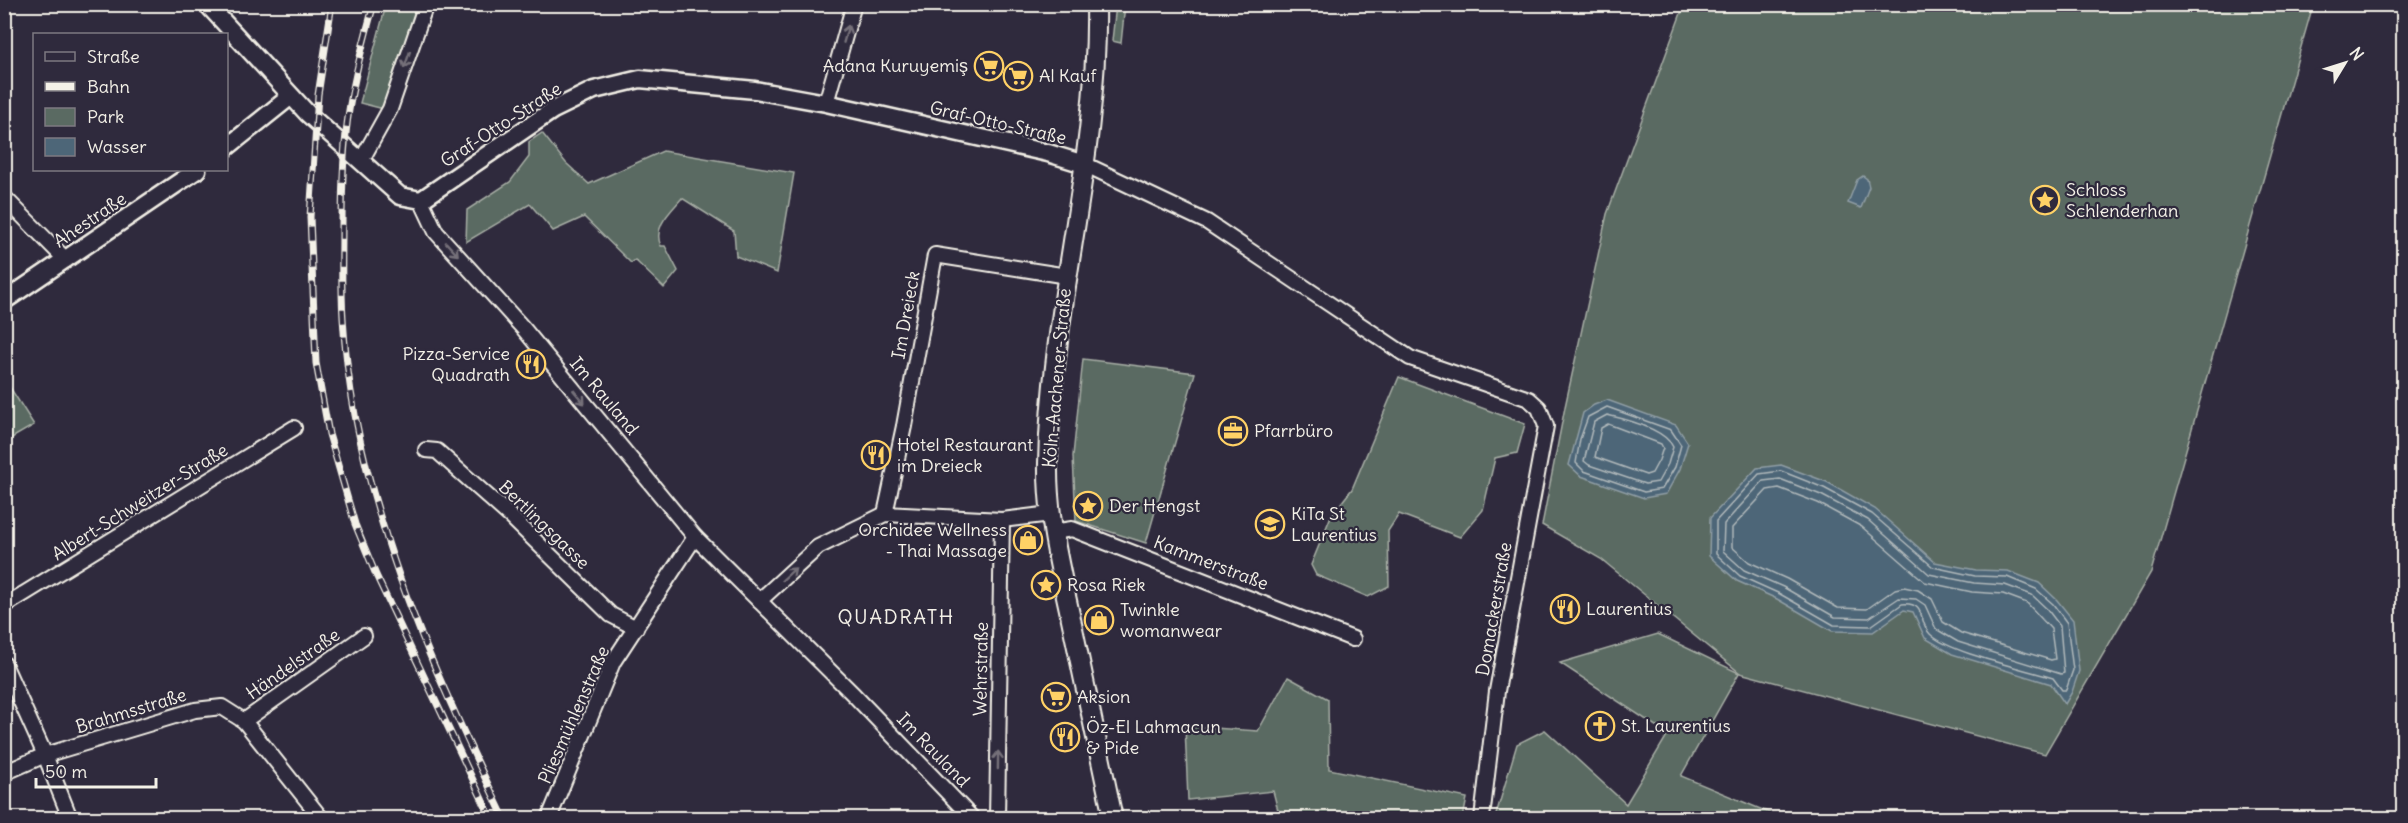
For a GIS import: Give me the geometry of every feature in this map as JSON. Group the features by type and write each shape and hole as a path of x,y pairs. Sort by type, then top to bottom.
{"main road":[{"name":"Köln-Aachener-Straße","path":"1096,4 1097,51 1084,164 1056,359 1047,465 1052,523 1113,819"}],"street":[{"path":"207,4 291,96 361,161 400,196 421,200"},
{"path":"361,161 390,110 426,4"},
{"path":"826,103 854,4"},
{"name":"Graf-Otto-Straße","path":"421,200 553,110 594,90 640,79 755,90 826,103 1048,153 1084,164 1207,222 1410,358 1529,399 1539,408"},
{"path":"228,146 291,96"},
{"name":"Ahestraße","path":"4,301 196,171"},
{"path":"4,197 66,260"},
{"name":"Im Rauland","path":"421,200 436,232 523,328 695,537 854,695 972,819"},
{"name":"Im Dreieck","path":"885,514 904,426 934,255 1067,276"},
{"name":"Domackerstraße","path":"1482,819 1497,692 1546,426 1539,408"},
{"name":"Albert-Schweitzer-Straße","path":"4,606 294,428"},
{"name":"Bertlingsgasse","path":"426,450 437,451 511,517 611,615 636,628"},
{"name":"Kammerstraße","path":"759,601 818,547 885,514 1052,523 1353,639"},
{"name":"Wehrstraße","path":"997,819 1002,520"},
{"name":"Pliesmühlenstraße","path":"549,819 612,662 695,537"},
{"name":"Händelstraße","path":"244,721 364,636"},
{"path":"4,664 45,755 70,819"},
{"name":"Brahmsstraße","path":"4,773 45,755 195,710 222,707 244,721 321,819"}],"green space":[{"path":"386,5 419,5 384,109 360,103"},
{"path":"1116,5 1125,5 1121,43 1112,41"},
{"path":"1684,5 2313,5 2151,572 2045,754 1740,673 1601,559 1542,525 1607,214"},
{"path":"542,133 566,163 589,184 663,151 794,173 777,273 736,256 734,231 682,198 668,214 659,232 661,246 665,246 678,271 664,288 635,260 631,263 584,217 553,231 530,204 466,242 467,210 510,182 529,157 529,142"},
{"path":"1083,359 1195,373 1146,543 1076,521 1073,456"},
{"path":"1399,377 1525,424 1517,453 1495,458 1483,510 1460,537 1399,514 1388,531 1389,586 1368,597 1316,575 1311,565 1331,516 1352,489"},
{"path":"4,378 34,425 5,442 4,442"},
{"path":"1658,634 1739,673 1681,776 1782,818 1495,818 1517,744 1545,730 1626,804 1668,734 1560,663"},
{"path":"1288,677 1328,699 1329,769 1467,798 1463,818 1280,818 1273,791 1188,800 1185,726 1258,731"}],"water":[{"path":"1863,176 1867,179 1869,187 1861,208 1848,203 1857,180"},
{"path":"1607,400 1676,425 1688,443 1680,469 1666,494 1644,498 1581,476 1569,465 1583,413"},
{"path":"1781,465 1827,482 1875,509 1935,562 1976,570 2008,571 2039,583 2073,620 2079,671 2065,704 2051,684 1952,654 1925,638 1913,612 1904,610 1873,632 1832,631 1777,599 1737,581 1709,556 1710,518 1757,468"}],"railway":[{"path":"332,4 318,95 310,217 316,363 329,434 355,524 376,575 491,818"},
{"path":"374,4 351,97 343,168 342,307 352,397 375,501 408,601 454,710 504,818"}],"place":[{"name":"Adana Kuruyemiş","path":"989,66"},
{"name":"Al Kauf","path":"1018,76"},
{"name":"Schloss Schlenderhan","path":"2045,200"},
{"name":"Pizza-Service Quadrath","path":"531,364"},
{"name":"Pfarrbüro","path":"1233,431"},
{"name":"Hotel Restaurant im Dreieck","path":"876,455"},
{"name":"Der Hengst","path":"1088,506"},
{"name":"KiTa St Laurentius","path":"1270,524"},
{"name":"Orchidee Wellness - Thai Massage","path":"1028,540"},
{"name":"Rosa Riek","path":"1046,585"},
{"name":"Laurentius","path":"1565,609"},
{"name":"Twinkle womanwear","path":"1099,620"},
{"name":"Aksion","path":"1056,697"},
{"name":"St. Laurentius","path":"1600,726"},
{"name":"Öz-El Lahmacun & Pide","path":"1065,737"}],"district":[{"name":"QUADRATH","path":"896,617"}]}
